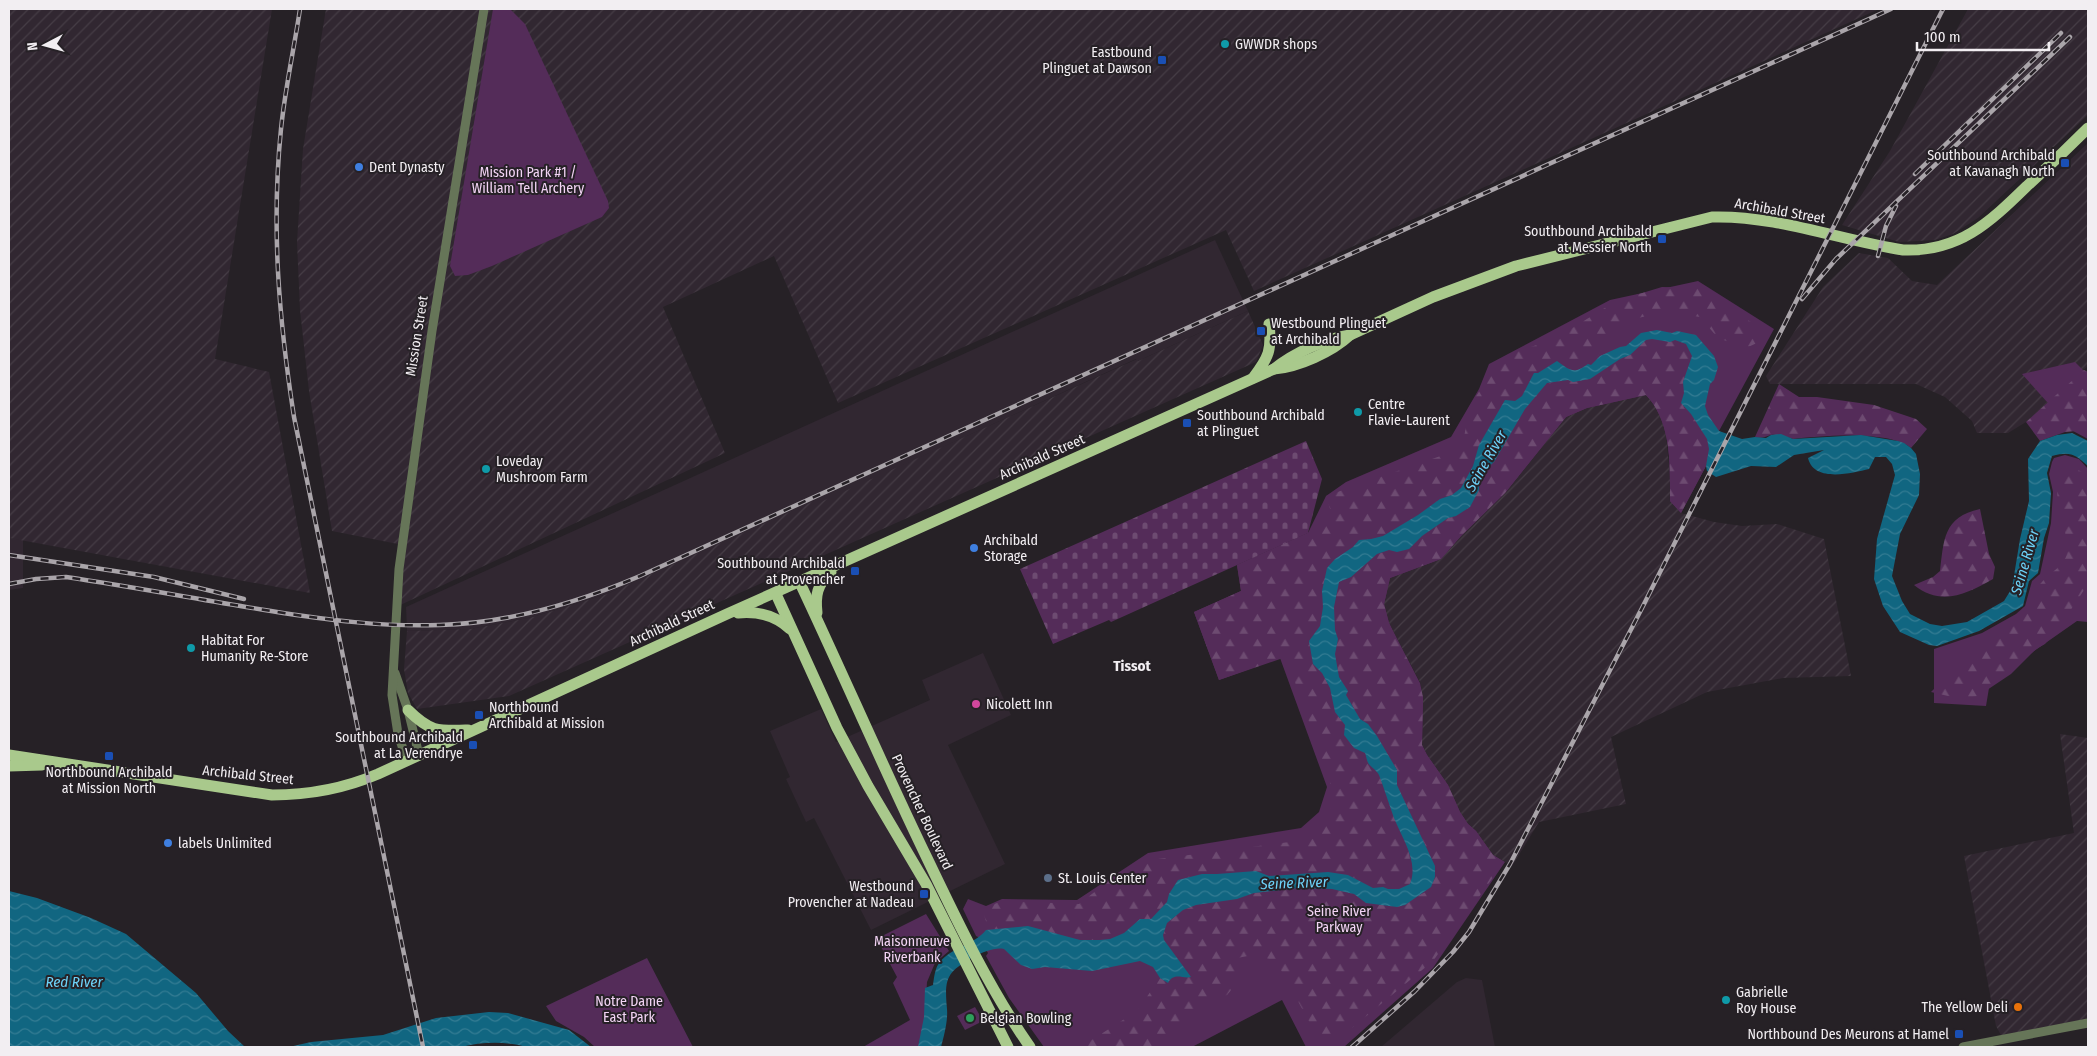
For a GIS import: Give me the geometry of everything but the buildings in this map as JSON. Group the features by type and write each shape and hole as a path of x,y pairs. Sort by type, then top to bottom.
{"main road":[{"name":"Archibald Street","path":"9,755 272,795 300,795 338,788 407,761 727,614 776,594 1274,369 1289,368 1339,346 1350,335 1433,297 1516,266 1712,217 1732,216 1759,220 1903,250 1918,251 1942,247 1968,237 1992,220 2088,128"},
{"path":"1252,379 1266,362 1270,350 1269,324"},
{"path":"818,622 816,600 819,586 824,577 840,564"},
{"name":"Provencher Boulevard","path":"800,583 951,920 984,984 1008,1047"},
{"name":"Provencher Boulevard","path":"776,594 837,728 951,920"},
{"path":"727,614 749,612 764,614 780,621 793,632"},
{"path":"408,710 421,722 437,731 475,730"},
{"name":"Archibald Street","path":"9,766 61,764"},
{"name":"Provencher Boulevard","path":"984,984 1030,1047"},
{"path":"1003,1035 1016,1027"}],"street":[{"name":"Mission Street","path":"407,761 398,734 392,695 402,531 437,296 484,9"},
{"name":"Mission Street","path":"394,670 408,710 419,755"},
{"path":"1964,1047 2088,1023"}],"shaded area":[{"path":"9,9 272,9 215,359 269,372 310,593 9,538"},
{"path":"326,9 1879,9 1254,291 1226,230 838,403 774,256 663,307 725,453 396,607 403,545 332,531 309,391 300,310 297,242 303,149"},
{"path":"1968,9 2088,9 2088,115 1978,218 1953,234 1935,240 1899,242 1842,225 1890,151"},
{"path":"2088,143 2088,366 2026,422 2008,433 1977,433 1972,421 1945,397 1916,384 1770,384 1766,376 1823,287 1859,253 1888,258 1912,281 1937,285"},
{"path":"1215,240 1248,311 1138,361 1136,359 814,506 812,503 607,594 533,617 503,623 470,629 407,631 406,607"},
{"path":"1248,311 1263,345 1256,362 509,696 417,709 408,693 404,669 407,631 470,629 503,623 533,617 607,594 812,502 814,505"},
{"path":"1646,395 1655,404 1665,427 1670,473 1670,501 1681,513 1714,522 1742,526 1777,524 1824,539 1851,676 1783,678 1707,692 1611,737 1626,804 1539,822 1512,866 1493,855 1476,831 1468,824 1460,812 1448,785 1422,745 1423,697 1420,682 1389,623 1383,604 1390,578 1441,559 1461,536 1505,493 1566,417 1587,408"},
{"path":"9,538 23,540 23,588 9,590"},
{"path":"983,653 1011,715 948,745 1005,864 871,930 814,818 806,822 786,779 790,777 770,731 821,709 836,742 930,700 922,680"},
{"path":"2060,734 2088,738 2088,1019 2002,1037 1996,1026 1964,856 2074,833"},
{"path":"1466,978 1482,980 1495,1047 1381,1047 1457,982"}],"green space":[{"name":"Mission Park #1 / William Tell Archery","path":"493,9 510,9 525,24 608,201 609,208 602,217 492,266 468,275 455,276 450,266"},
{"name":"Seine River Parkway","path":"1698,281 1774,329 1719,431 1706,466 1681,513 1670,501 1668,445 1665,431 1661,418 1646,395 1587,408 1566,417 1505,493 1461,536 1441,559 1390,578 1384,604 1389,623 1423,697 1422,745 1448,785 1460,812 1468,824 1476,831 1493,855 1505,862 1433,968 1344,1047 1306,1047 1282,1000 1192,1047 1044,1047 1009,998 986,956 988,953 976,936 963,909 968,899 986,906 1002,899 1077,900 1148,853 1301,828 1319,812 1327,787 1280,658 1219,680 1194,612 1241,591 1237,565 1308,533 1326,496 1346,482 1451,437 1479,389 1489,364 1610,300"},
{"path":"1662,287 1699,288 1754,324 1759,342 1746,348 1718,338 1700,317 1680,313 1646,316 1625,322 1609,332 1604,338 1598,357 1591,365 1587,364 1575,371 1557,361 1538,373 1534,373 1522,396 1515,402 1508,400 1499,409 1491,428 1479,445 1473,466 1461,488 1452,495 1440,499 1383,536 1359,540 1353,547 1335,559 1326,572 1320,626 1310,637 1313,664 1322,673 1330,688 1335,712 1345,725 1344,735 1354,748 1365,753 1374,770 1379,774 1399,829 1408,847 1413,878 1410,884 1399,889 1373,888 1348,875 1328,872 1269,876 1264,873 1202,874 1178,880 1169,894 1167,902 1151,919 1140,919 1124,933 1110,939 1080,940 1028,926 989,930 982,909 1002,901 1079,904 1114,877 1158,859 1313,839 1331,812 1330,781 1286,657 1219,680 1194,612 1241,591 1237,565 1334,521 1326,496 1452,452 1464,438 1469,407 1492,372 1518,351 1553,340 1616,301"},
{"path":"1651,339 1680,343 1686,345 1689,349 1691,356 1683,382 1681,398 1684,408 1691,413 1707,439 1709,449 1706,466 1681,513 1670,501 1668,445 1665,431 1661,418 1646,395 1587,408 1566,417 1505,493 1461,536 1441,559 1390,578 1384,604 1389,623 1420,683 1423,697 1422,745 1448,785 1460,812 1468,824 1476,831 1493,855 1504,862 1433,961 1329,1047 1323,1047 1276,961 1249,956 1233,960 1237,983 1227,995 1209,1000 1173,1027 1162,1047 1085,1047 1087,1043 1137,1011 1160,978 1168,983 1178,975 1187,978 1182,963 1172,953 1163,936 1167,923 1183,910 1196,905 1237,899 1254,893 1298,888 1332,889 1354,894 1366,903 1376,905 1405,905 1426,892 1435,866 1397,785 1397,770 1377,736 1368,724 1360,719 1346,694 1348,691 1339,677 1335,654 1338,639 1335,630 1334,607 1339,582 1351,576 1378,554 1390,551 1397,552 1419,542 1422,536 1448,518 1456,516 1480,486 1479,481 1483,472 1494,462 1525,409 1545,385 1558,381 1568,380 1573,382 1590,379 1620,359 1630,355 1645,340"},
{"path":"2075,362 2088,375 2088,439 2073,431 2022,374"},
{"path":"2084,370 2088,372 2088,430 2065,432 2040,441 2026,422"},
{"path":"1779,384 1799,397 1817,397 1874,405 1916,419 1927,429 1911,448 1901,442 1871,436 1793,439 1776,435 1761,438 1755,437"},
{"path":"1306,441 1322,479 1308,533 1111,622 1109,620 1053,644 1020,569"},
{"path":"2065,455 2079,459 2088,469 2088,622 2077,621 1990,682 1986,706 1934,703 1934,649 1982,633 2016,614 2025,606 2032,581 2040,574 2051,523 2053,492 2049,474 2052,462 2054,458"},
{"path":"2074,468 2086,474 2088,481 2088,584 2060,626 2045,644 2036,649 2011,674 1978,696 1961,699 1931,692 1953,670 1971,658 1979,644 1997,636 2015,617 2030,609 2040,585 2057,569 2066,557 2067,544 2057,486 2058,478 2063,472"},
{"path":"1980,509 1989,554 1995,567 1993,579 1964,593 1944,597 1924,592 1914,585 1933,577 1940,571 1945,540 1952,524 1968,513"},
{"name":"Maisonneuve Riverbank","path":"926,914 949,951 935,963 927,982 923,1047 863,1047 910,1020 893,983 897,977 879,943 880,937"},
{"name":"Notre Dame East Park","path":"647,958 693,1047 595,1047 584,1037 556,1021 546,1006"},
{"name":"Belgian Bowling","path":"975,1007 983,1021 965,1030 957,1016"}],"water":[{"name":"Seine River","path":"1657,330 1672,333 1677,331 1696,335 1714,356 1718,367 1714,380 1710,384 1705,406 1708,415 1719,431 1742,439 1766,438 1771,435 1781,434 1793,439 1861,435 1898,441 1911,448 1916,454 1920,474 1919,495 1900,534 1892,576 1902,601 1910,614 1930,624 1942,626 1967,622 2004,601 2012,588 2020,539 2029,501 2028,459 2040,441 2057,435 2072,433 2088,441 2088,466 2072,455 2052,456 2047,473 2051,493 2049,523 2044,538 2038,573 2029,581 2023,606 1979,631 1937,646 1929,645 1900,632 1883,606 1874,579 1877,539 1895,475 1892,464 1886,457 1875,457 1869,469 1844,474 1825,474 1812,466 1808,458 1824,450 1794,455 1776,467 1751,466 1716,477 1707,471 1709,449 1707,439 1691,414 1681,403 1684,393 1683,382 1692,356 1686,344 1675,340 1670,342 1646,340 1630,355 1620,359 1590,379 1547,383 1525,409 1494,462 1483,472 1479,481 1479,490 1470,507 1456,516 1448,518 1422,536 1409,549 1397,552 1389,550 1377,554 1351,577 1339,582 1334,607 1335,630 1338,639 1335,654 1339,677 1348,691 1346,695 1360,719 1368,724 1377,736 1397,770 1397,785 1435,866 1435,877 1431,887 1405,905 1397,907 1366,903 1354,894 1332,889 1298,888 1254,893 1237,899 1196,905 1183,910 1167,923 1163,935 1164,940 1191,977 1176,977 1168,983 1160,978 1153,967 1140,961 1092,971 1045,967 1032,969 1021,965 1004,949 990,950 975,956 958,967 949,976 946,989 946,1023 941,1047 918,1047 924,1017 925,988 933,985 938,964 945,957 986,930 1028,926 1080,940 1110,939 1124,933 1140,919 1151,919 1167,902 1169,894 1178,880 1202,874 1256,871 1269,876 1328,872 1348,875 1373,888 1399,889 1410,884 1412,876 1411,859 1379,775 1369,764 1365,753 1354,748 1344,735 1345,725 1335,712 1330,688 1322,673 1313,664 1309,641 1320,626 1323,607 1322,591 1327,568 1335,559 1353,547 1359,540 1383,536 1440,499 1452,495 1461,488 1473,466 1479,445 1505,400 1515,401 1522,396 1534,373 1538,373 1557,361 1572,370 1579,369 1588,364 1591,365 1600,356 1626,346 1641,333"},
{"name":"Red River","path":"9,891 37,898 91,918 126,934 196,993 228,1031 245,1047 9,1047"},
{"path":"489,1012 508,1013 569,1030 591,1047 526,1047 494,1043 461,1047 289,1047 311,1042 383,1035 436,1018"}],"railway":[{"path":"300,9 285,99 278,166 278,274 284,345 294,417 423,1047"},
{"path":"9,584 36,579 66,577 292,614 334,620 397,625 440,625 492,620 517,616 567,603 640,576 1891,9"},
{"path":"1352,1047 1415,991 1453,952 1469,932 1510,864 1641,610 1943,9"},
{"path":"1915,174 2061,33"},
{"path":"1802,299 1836,259 2070,37"},
{"path":"1878,256 1886,226 1896,206"},
{"path":"9,555 154,577 244,599"}],"place":[{"name":"GWWDR shops","path":"1225,44"},
{"name":"Eastbound Plinguet at Dawson","path":"1162,60"},
{"name":"Southbound Archibald at Kavanagh North","path":"2065,163"},
{"name":"Dent Dynasty","path":"359,167"},
{"name":"Southbound Archibald at Messier North","path":"1662,239"},
{"name":"Westbound Plinguet at Archibald","path":"1261,331"},
{"name":"Centre Flavie-Laurent","path":"1358,412"},
{"name":"Southbound Archibald at Plinguet","path":"1187,423"},
{"name":"Loveday Mushroom Farm","path":"486,469"},
{"name":"Archibald Storage","path":"974,548"},
{"name":"Southbound Archibald at Provencher","path":"855,571"},
{"name":"Habitat For Humanity Re-Store","path":"191,648"},
{"name":"Nicolett Inn","path":"976,704"},
{"name":"Northbound Archibald at Mission","path":"479,715"},
{"name":"Southbound Archibald at La Verendrye","path":"473,745"},
{"name":"Northbound Archibald at Mission North","path":"109,756"},
{"name":"labels Unlimited","path":"168,843"},
{"name":"St. Louis Center","path":"1048,878"},
{"name":"Westbound Provencher at Nadeau","path":"924,894"},
{"name":"Gabrielle Roy House","path":"1726,1000"},
{"name":"The Yellow Deli","path":"2018,1007"},
{"name":"Belgian Bowling","path":"970,1018"},
{"name":"Northbound Des Meurons at Hamel","path":"1959,1034"}],"district":[{"name":"Tissot","path":"1132,666"}]}
